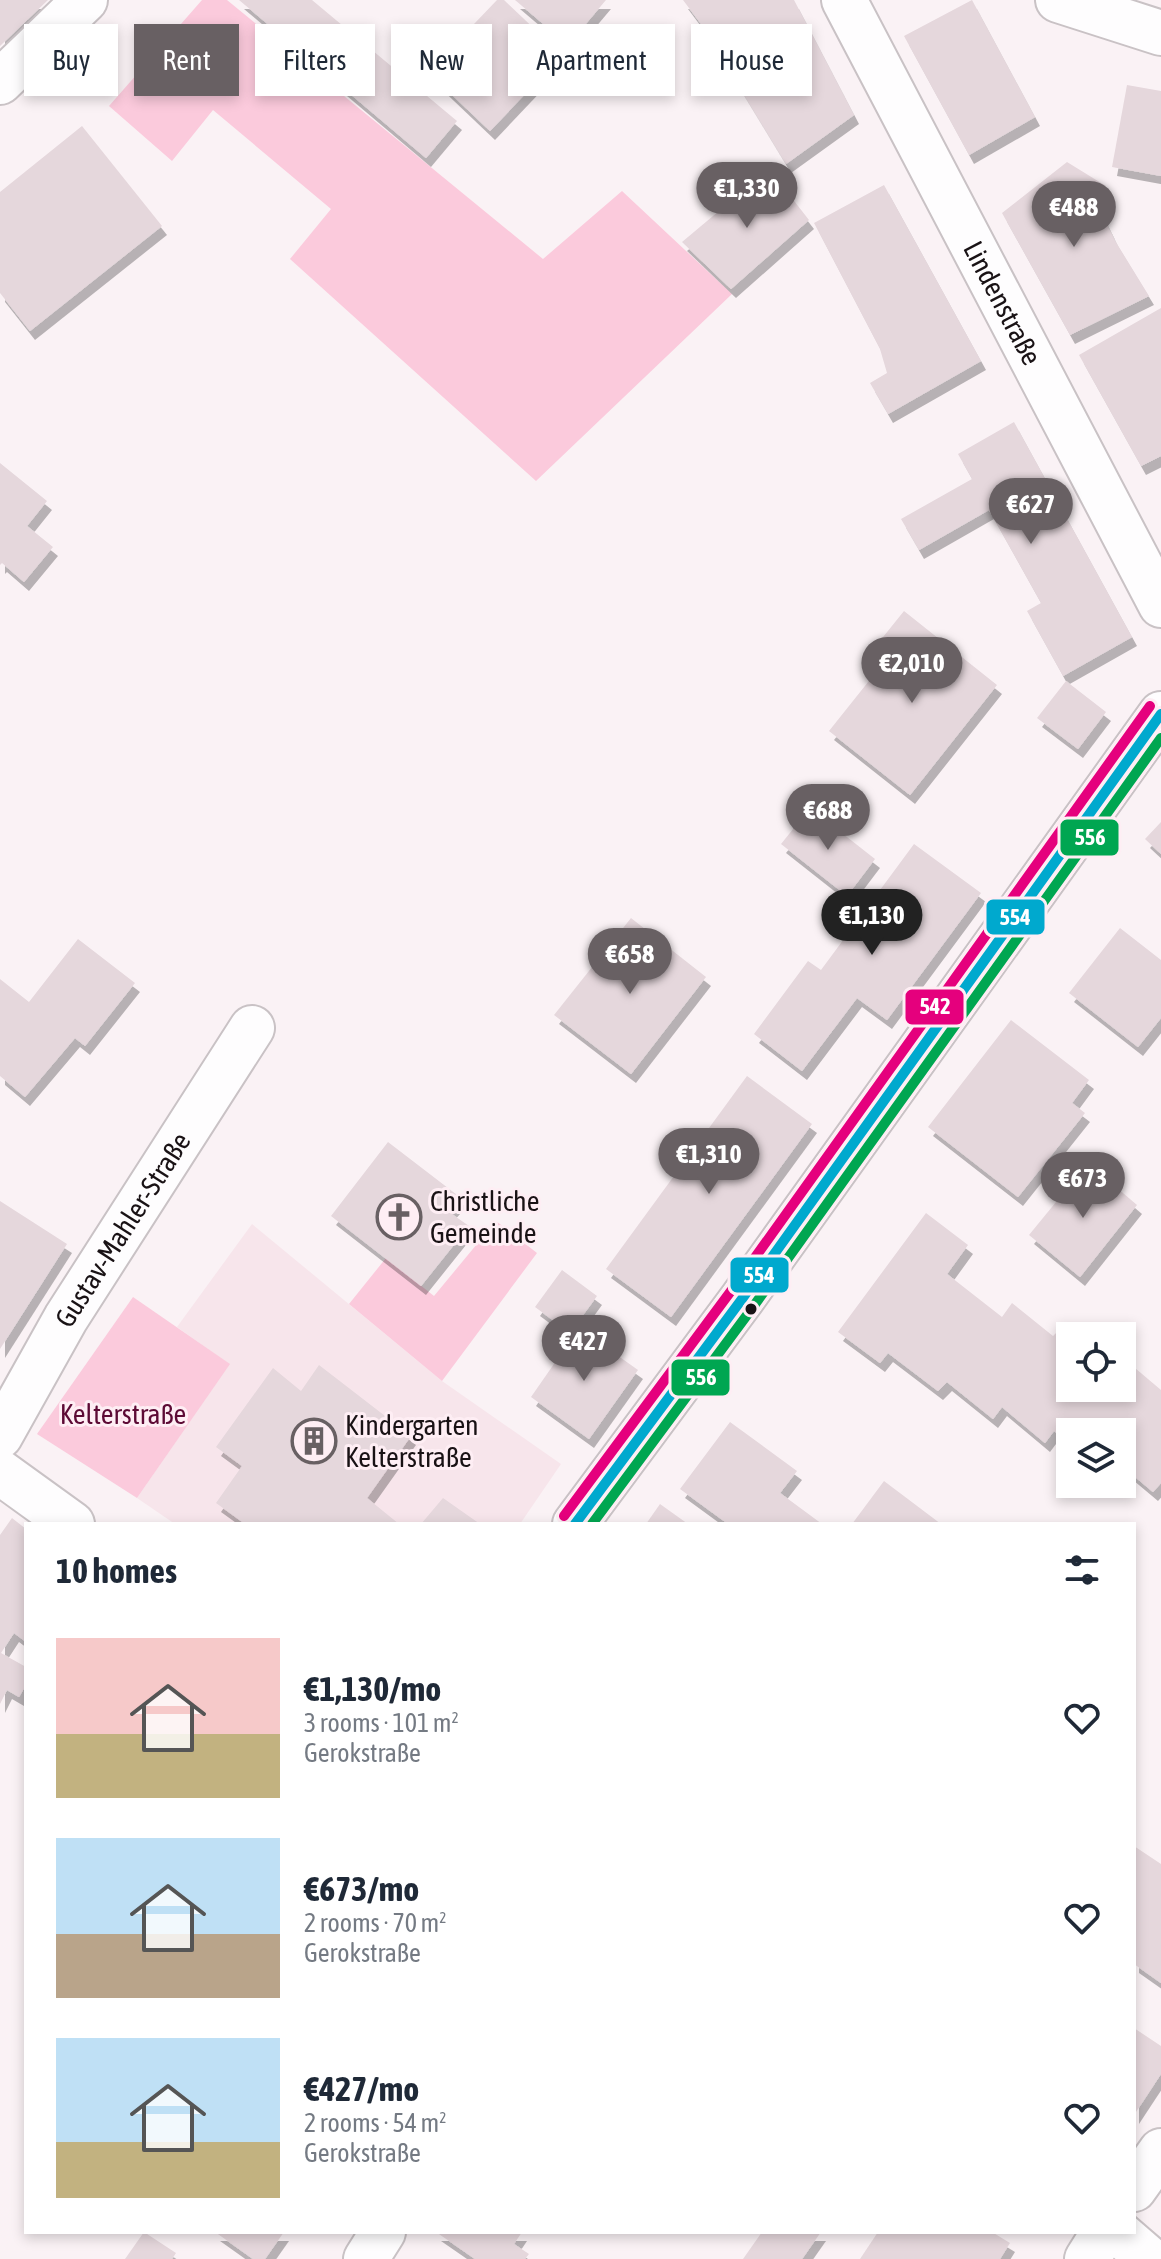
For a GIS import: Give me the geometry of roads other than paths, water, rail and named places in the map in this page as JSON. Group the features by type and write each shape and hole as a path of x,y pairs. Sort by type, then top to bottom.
{"street":[{"path":"0,82 85,0"},
{"name":"Lindenstraße","path":"844,0 1161,605"},
{"path":"1058,0 1161,33"},
{"path":"576,1522 734,1311 1161,714"},
{"name":"Gustav-Mahler-Straße","path":"0,1436 66,1318 252,1028"},
{"path":"0,1472 69,1522"},
{"path":"1136,2186 1161,2151"},
{"path":"366,2259 382,2234"},
{"path":"1087,2259 1103,2234"},
{"path":"1120,2234 1149,2259"}],"place":[{"name":"Christliche Gemeinde","path":"399,1217"},
{"name":"Kindergarten Kelterstraße","path":"314,1441"}],"park label":[{"name":"Kelterstraße","path":"123,1414"}]}
